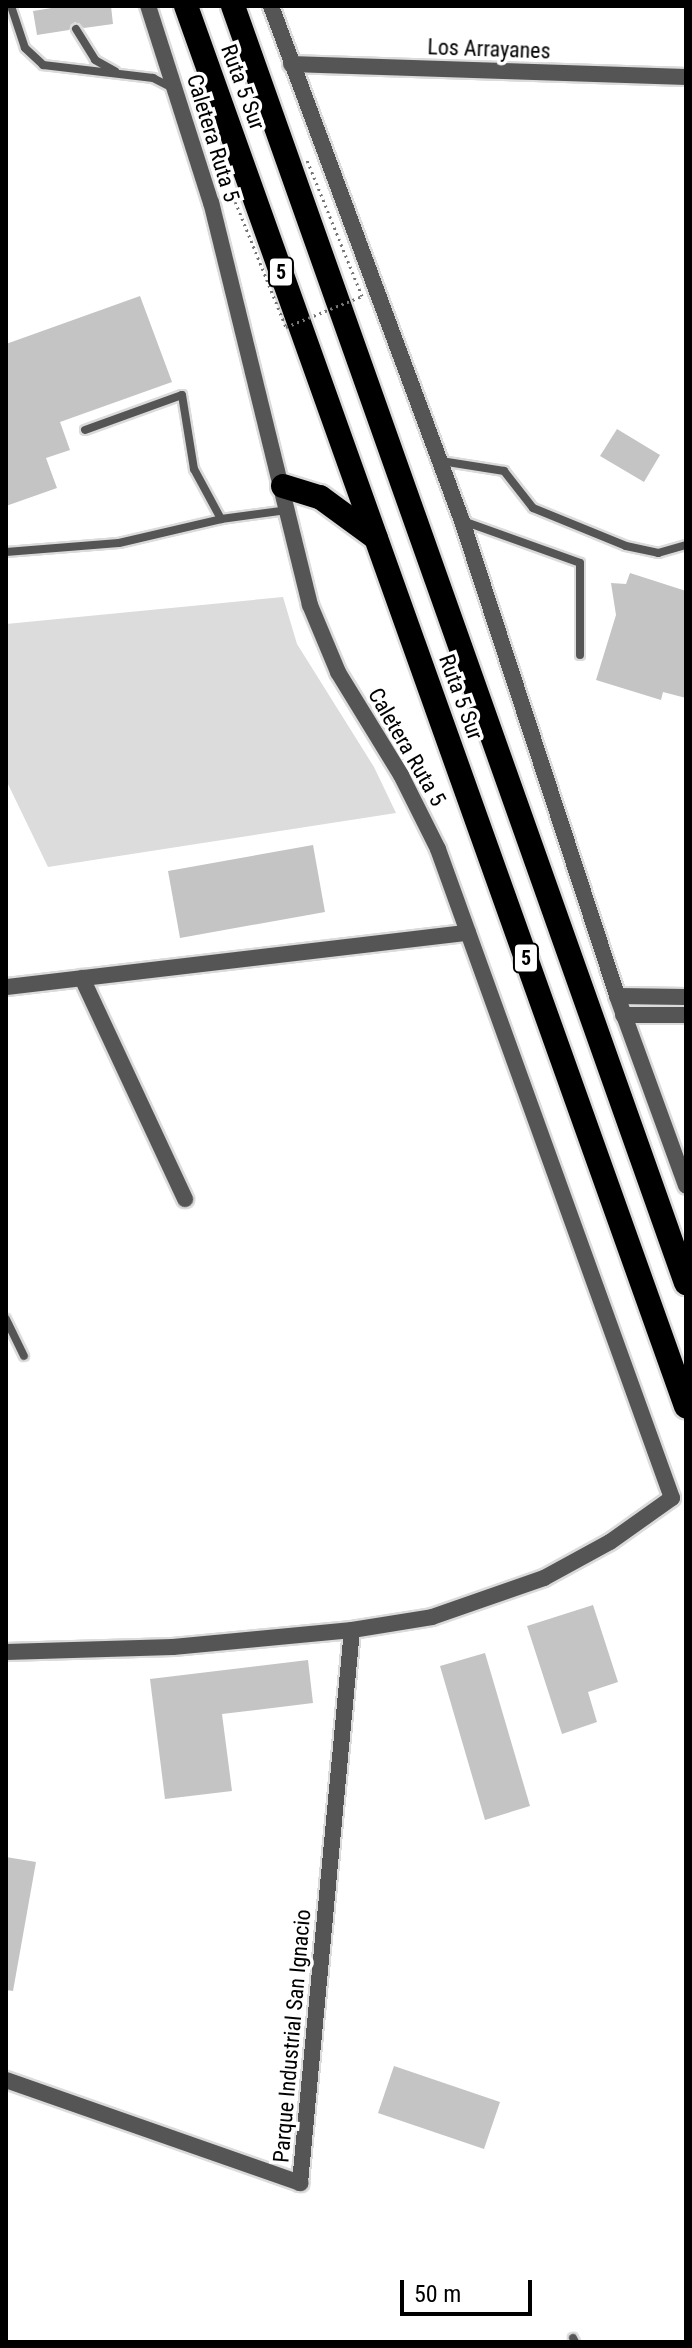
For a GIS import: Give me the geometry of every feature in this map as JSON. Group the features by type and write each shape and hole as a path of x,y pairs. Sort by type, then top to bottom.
{"highway":[{"name":"Ruta 5 Sur","path":"186,6 686,1406"},
{"name":"Ruta 5 Sur","path":"233,6 686,1283"},
{"path":"283,486 320,497 376,538"}],"street":[{"name":"Caletera Ruta 5","path":"148,6 211,203 283,486 300,574 322,639 349,693 421,812 468,933 672,1498 577,1561 509,1593 432,1617 352,1630"},
{"path":"271,6 441,461 623,1015 686,1186"},
{"name":"Los Arrayanes","path":"291,64 686,77"},
{"path":"6,987 468,933"},
{"path":"82,978 185,1199"},
{"path":"617,996 686,997"},
{"path":"623,1015 686,1015"},
{"path":"6,1652 173,1647 352,1630"},
{"name":"Parque Industrial San Ignacio","path":"6,2080 300,2183 352,1630"}],"lane":[{"path":"11,6 25,48 43,65 84,73 119,73 153,78 175,89"},
{"path":"76,29 95,60 119,73"},
{"path":"85,430 182,395 194,469 221,519"},
{"path":"441,461 504,471 533,508 626,546 658,553 686,545"},
{"path":"6,552 119,543 221,519 288,510"},
{"path":"462,521 580,563 580,655"},
{"path":"6,1319 24,1356"}],"path":[{"path":"233,196 286,327 362,296 307,160"}],"shaded area":[{"path":"283,597 297,644 374,767 396,813 48,867 6,780 6,624"}],"building":[{"path":"64,6 111,6 113,24 84,28 75,22 69,30 37,35 33,11"},
{"path":"140,296 172,382 60,422 70,450 46,458 57,488 6,506 6,344"},
{"path":"617,429 660,455 644,482 600,456"},
{"path":"630,573 686,591 686,698 663,692 661,700 596,680 616,615 611,583 626,584"},
{"path":"313,845 325,912 180,938 168,871"},
{"path":"593,1605 618,1682 588,1692 597,1722 562,1734 527,1626"},
{"path":"485,1653 530,1806 485,1820 440,1666"},
{"path":"308,1660 313,1703 222,1714 232,1791 165,1799 150,1679"},
{"path":"6,1857 36,1862 13,1991 6,1990"},
{"path":"394,2066 500,2102 484,2149 378,2113"}]}
